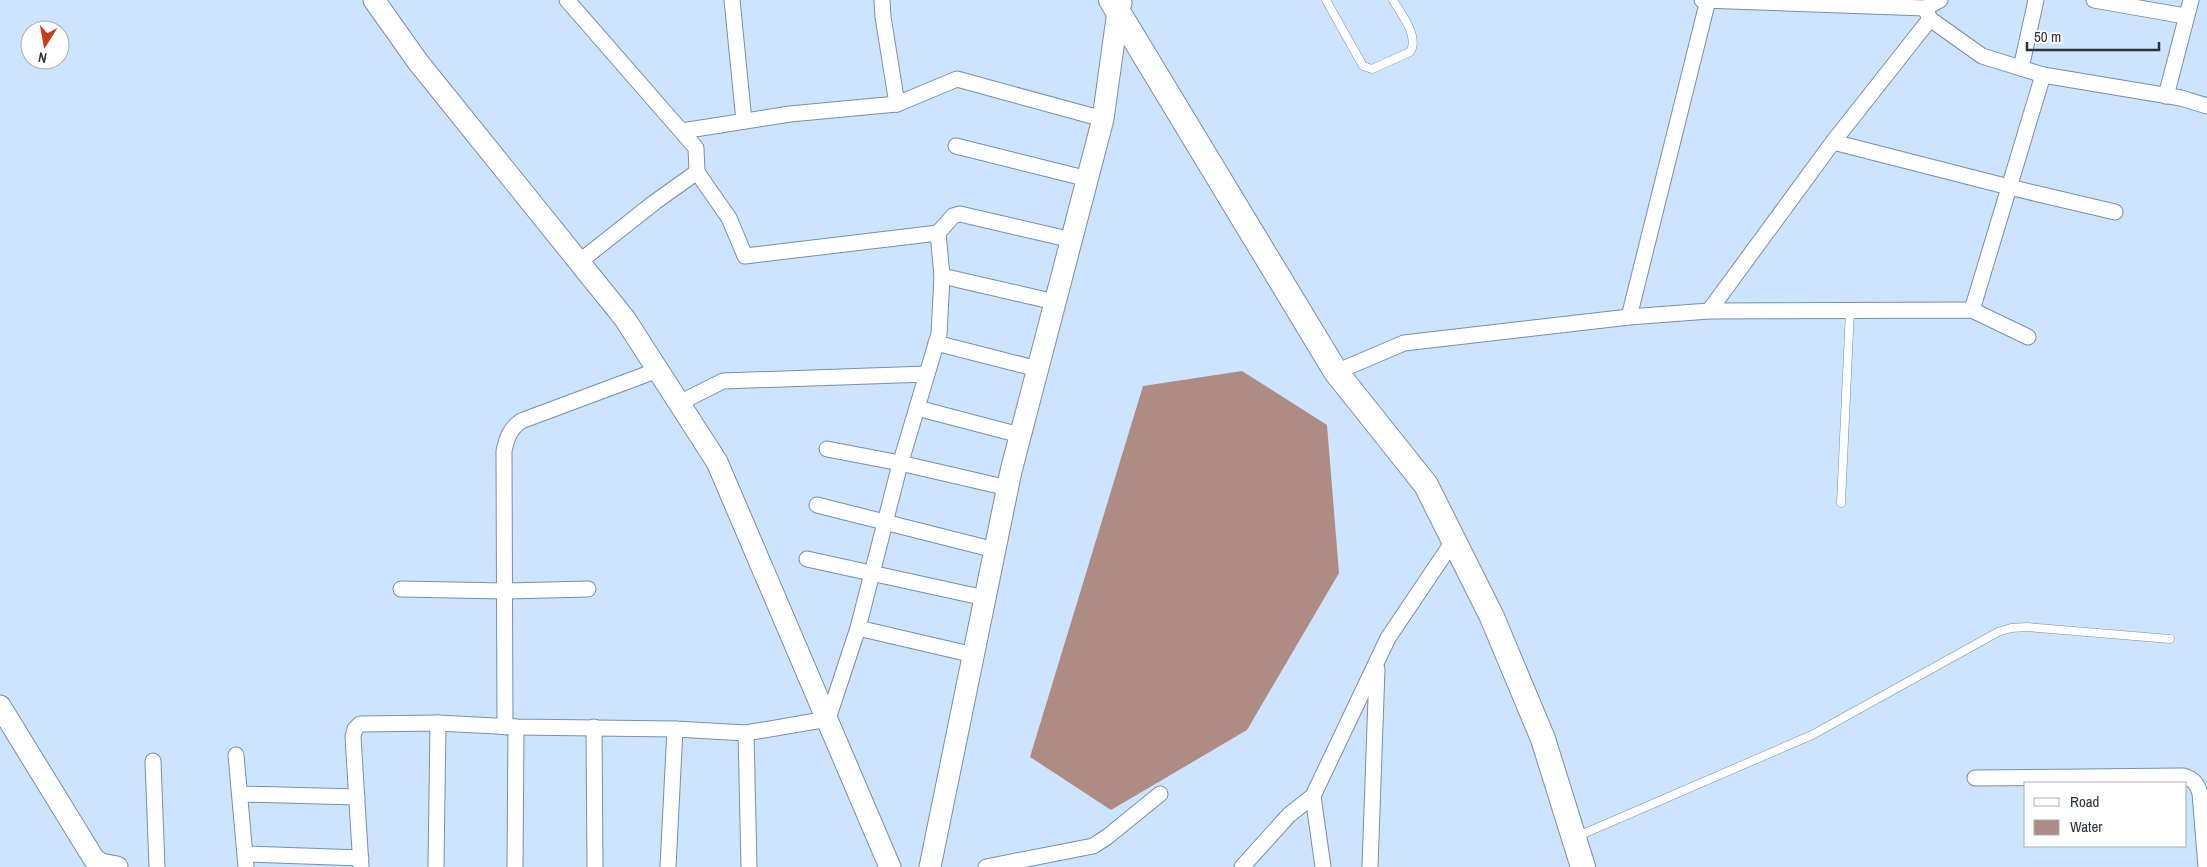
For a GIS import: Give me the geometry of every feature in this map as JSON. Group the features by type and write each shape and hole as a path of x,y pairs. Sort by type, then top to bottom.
{"main road":[{"path":"374,0 418,62 625,319 717,462 890,867"},
{"path":"930,867 1020,435 1103,119 1117,4"},
{"path":"1117,4 1336,372 1426,485 1492,616 1543,739 1583,867"},
{"path":"0,706 94,859 101,864 117,867"}],"street":[{"path":"567,0 696,148 697,172 730,218 745,256 938,234"},
{"path":"732,0 744,121"},
{"path":"882,0 897,104"},
{"path":"1630,317 1706,0 1803,2 1928,14 1982,56 2043,75 2166,96 2207,106"},
{"path":"1710,311 1833,142 1940,0"},
{"path":"2021,68 2036,0"},
{"path":"2094,0 2185,16"},
{"path":"2166,96 2185,16 2191,0"},
{"path":"1972,310 2043,75"},
{"path":"682,131 790,114 897,104 957,79 1103,119"},
{"path":"1833,142 2115,212"},
{"path":"956,146 1088,179"},
{"path":"579,262 655,202 697,172"},
{"path":"236,755 246,861 361,863 353,737 355,729 360,724 438,722 510,727 675,729 746,733 828,719 858,628 900,463 936,343 942,276 938,234 952,216 960,214 1072,240"},
{"path":"942,276 1055,302"},
{"path":"1336,372 1404,344 1630,317 1710,311 1972,310 2028,337"},
{"path":"936,343 1038,369"},
{"path":"515,867 505,591 504,451 512,428 521,421 658,370"},
{"path":"679,403 723,380 927,374"},
{"path":"917,408 1020,435"},
{"path":"827,448 1008,488"},
{"path":"817,505 995,550"},
{"path":"1242,867 1289,816 1314,796 1388,638 1454,540"},
{"path":"807,559 985,598"},
{"path":"401,589 505,591 588,589"},
{"path":"858,628 974,655"},
{"path":"1370,867 1377,662"},
{"path":"436,867 438,722"},
{"path":"594,727 595,867"},
{"path":"668,867 675,729"},
{"path":"746,733 749,867"},
{"path":"153,761 157,867"},
{"path":"1975,778 2183,776 2192,778 2197,784 2200,793 2206,867"},
{"path":"240,794 357,797"},
{"path":"986,867 1093,846 1160,794"},
{"path":"1314,796 1323,867"},
{"path":"1256,852 1260,867"}],"lane":[{"path":"1326,0 1363,66 1372,69 1410,52 1413,47 1413,36 1393,0"},
{"path":"1841,503 1850,310"},
{"path":"1574,838 1812,735 1998,632 2011,628 2027,627 2170,640"}],"water":[{"path":"1242,371 1327,425 1339,573 1247,730 1111,810 1030,757 1143,386"}]}
